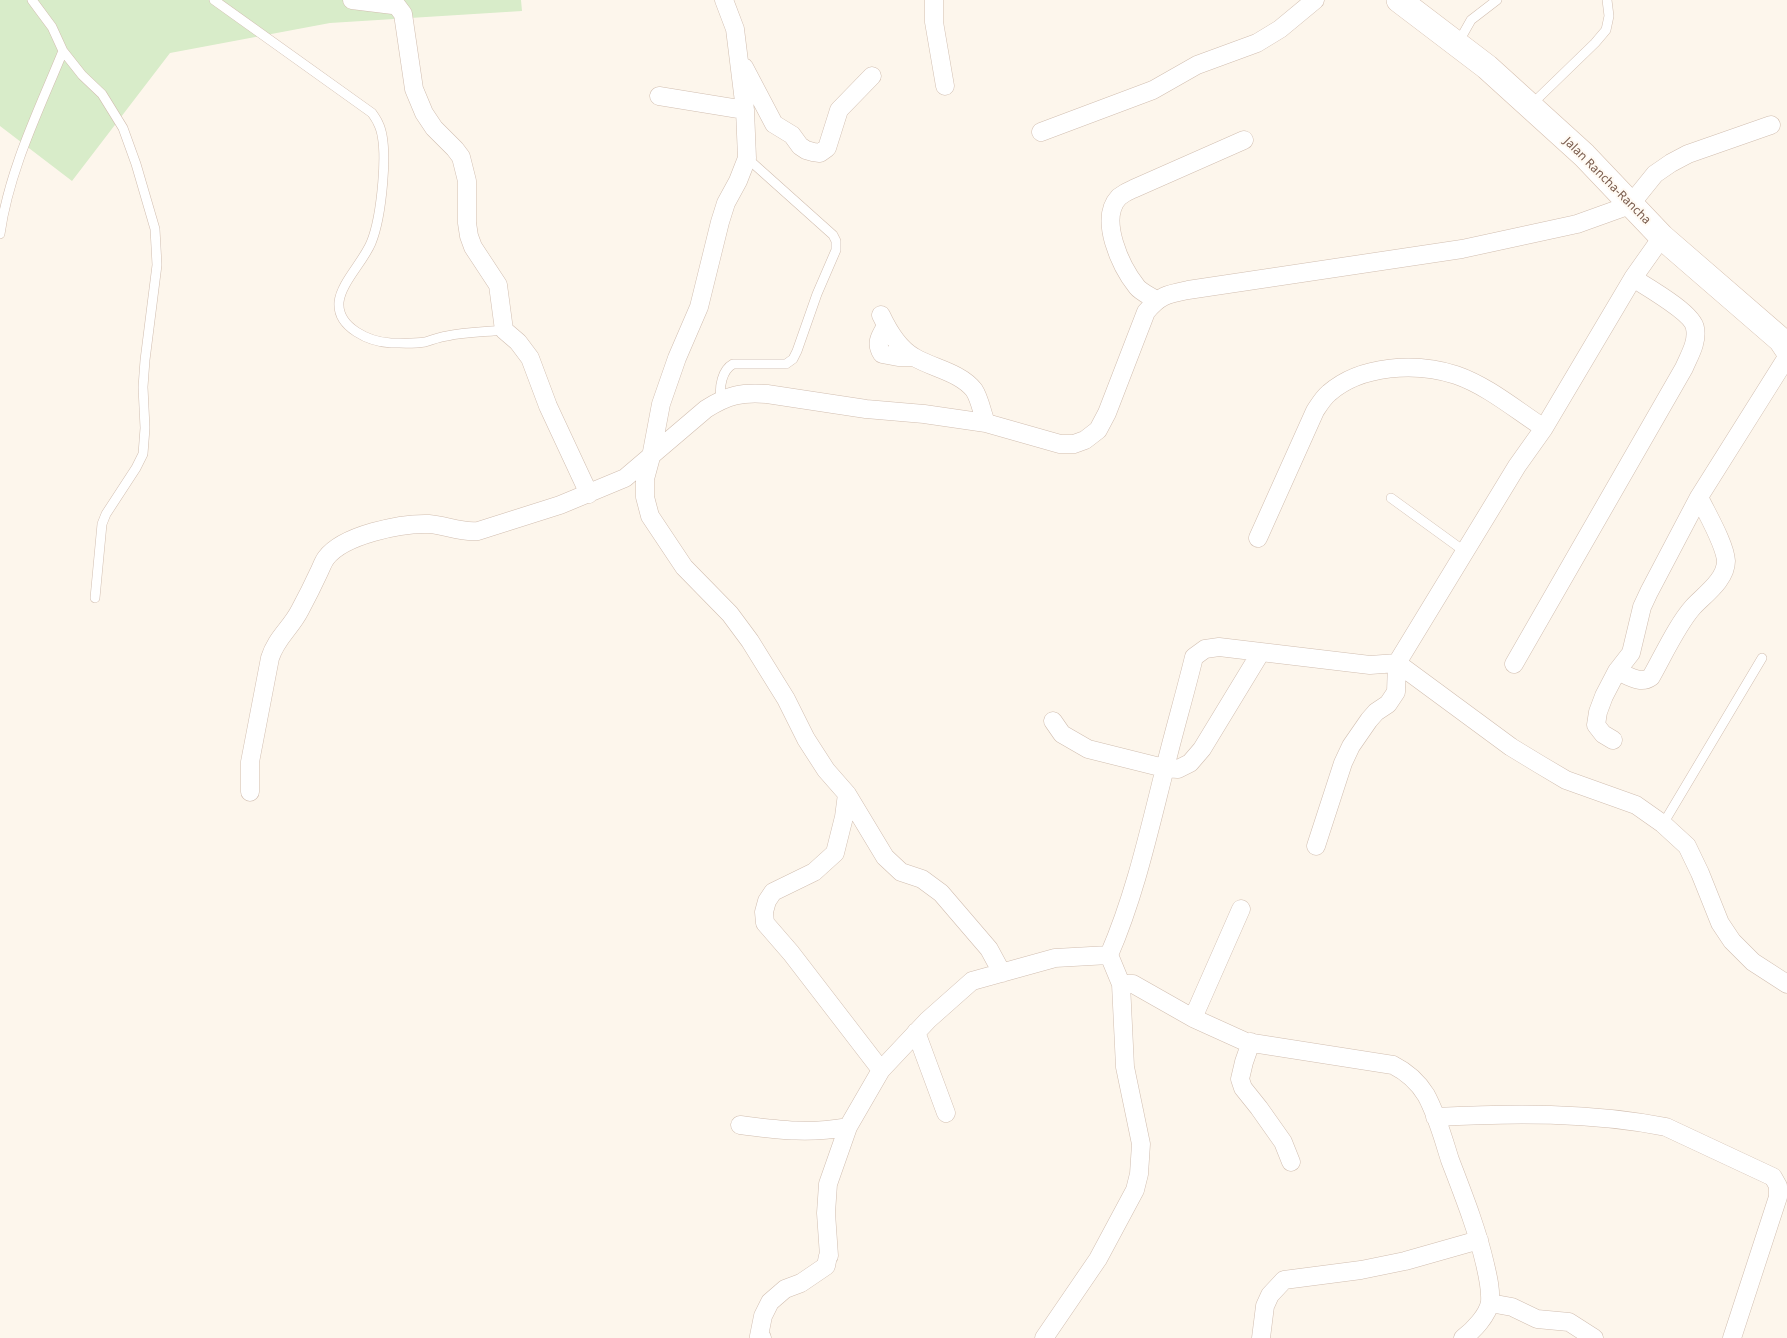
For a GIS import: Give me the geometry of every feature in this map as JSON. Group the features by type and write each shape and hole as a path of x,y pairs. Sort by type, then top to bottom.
{"main road":[{"name":"Jalan Rancha-Rancha","path":"1400,0 1487,67 1584,155 1662,237 1785,344"}],"street":[{"path":"352,0 398,6 403,14 414,89 424,113 434,128 461,157 467,181 467,223 469,236 473,246 498,284 504,330 518,342 530,358 548,406 589,494"},
{"path":"724,0 734,29 739,58 745,110 747,158 738,181 726,203 699,307 677,358 661,404 645,479 645,497 650,516 684,567 730,614 750,641 786,699 806,739 826,770 847,794 885,857 901,872 922,879 940,893 989,949 1002,973"},
{"path":"934,0 934,22 945,86"},
{"path":"1041,132 1153,90 1197,65 1257,43 1280,29 1315,0"},
{"path":"739,58 774,124 792,135 800,146 813,152 824,152 839,110 872,76"},
{"path":"659,96 745,110"},
{"path":"250,792 250,762 274,646 296,620 325,559 335,548 350,540 396,527 416,524 430,524 469,532 478,531 560,505 625,478 706,408 721,399 735,394 767,394 866,409 986,422 1060,444 1074,444 1085,440 1098,430 1107,413 1146,312 1156,300 1170,294 1188,290 1462,249 1577,224 1630,205 1655,174 1688,154 1771,125"},
{"path":"1156,300 1138,288 1126,270 1113,240 1112,208 1120,197 1132,189 1244,140"},
{"path":"1316,846 1343,763 1351,746 1368,720 1388,704 1396,692 1397,663 1516,466 1544,428 1633,278 1662,237"},
{"path":"1514,664 1684,368 1695,342 1696,327 1687,315 1633,278"},
{"path":"884,321 878,344 882,354 913,357 964,381 974,390 986,422"},
{"path":"1612,740 1603,734 1596,725 1598,712 1617,671 1631,653 1642,607 1699,498 1785,344"},
{"path":"1258,538 1315,411 1328,394 1347,380 1372,372 1401,368 1436,370 1456,375 1479,386 1544,428"},
{"path":"1617,671 1640,681 1646,681 1651,677 1691,609 1723,573 1726,562 1723,550 1717,533 1699,498"},
{"path":"1044,1338 1098,1259 1135,1190 1139,1174 1141,1144 1127,1081 1121,984 1109,955 1122,921 1150,829 1164,768 1194,657 1205,650 1218,647 1370,665 1397,663 1511,747 1539,764 1566,780 1636,805 1663,824 1687,846 1700,872 1720,923 1732,942 1753,962 1787,984"},
{"path":"1052,721 1062,734 1088,749 1164,768 1178,769 1190,763 1202,749 1261,652"},
{"path":"847,794 844,817 835,853 814,872 773,892 764,912 766,923 881,1070"},
{"path":"1193,1018 1241,909"},
{"path":"760,1337 763,1316 770,1302 785,1289 802,1283 826,1266 829,1256 826,1213 828,1184 848,1126 881,1070 916,1032 972,982 1055,958 1109,955"},
{"path":"1121,984 1133,984 1193,1018 1230,1036 1251,1042 1393,1065 1404,1070 1417,1083 1426,1095 1435,1117 1479,1240 1490,1285 1490,1303 1486,1312 1470,1333 1463,1338"},
{"path":"916,1032 946,1113"},
{"path":"1251,1042 1240,1080 1242,1088 1283,1142 1292,1162"},
{"path":"1435,1117 1550,1114 1666,1127 1773,1177 1778,1186 1778,1198 1732,1338"},
{"path":"740,1125 797,1132 848,1126"},
{"path":"1261,1338 1264,1306 1270,1295 1284,1280 1361,1270 1405,1261 1479,1240"},
{"path":"1490,1303 1512,1307 1537,1319 1569,1322 1594,1338"}],"lane":[{"path":"32,0 52,27 62,51 102,94 123,128 147,197 155,228 157,265 143,378 144,448 136,468 106,514 102,524 95,598"},
{"path":"214,0 372,114 379,123 384,153 378,215 372,242 341,292 339,304 341,315 348,325 371,339 388,343 423,342 447,336 504,330"},
{"path":"1457,45 1471,20 1497,0"},
{"path":"1529,107 1596,43 1606,30 1609,16 1607,0"},
{"path":"0,234 16,169 62,51"},
{"path":"721,399 722,379 729,366 733,364 786,364 793,359 817,294 836,250 836,241 833,235 747,158"},
{"path":"1391,498 1464,551"},
{"path":"1663,824 1762,658"}],"green space":[{"path":"0,0 521,0 522,11 330,23 170,53 72,181 0,126"}]}
